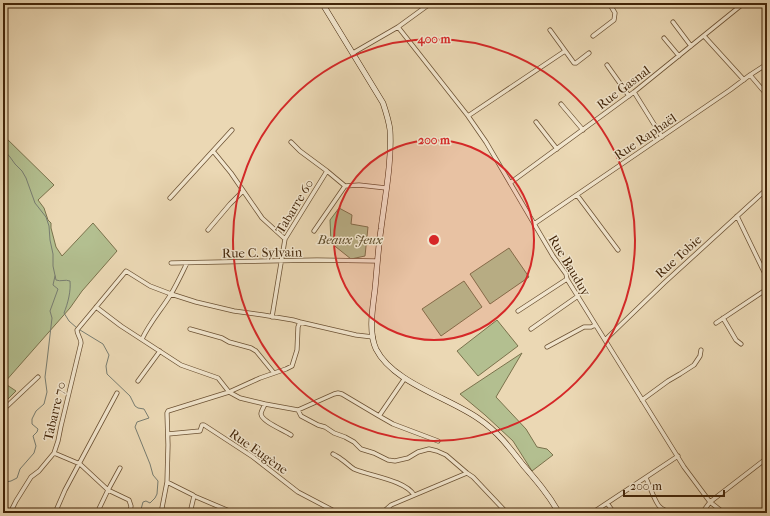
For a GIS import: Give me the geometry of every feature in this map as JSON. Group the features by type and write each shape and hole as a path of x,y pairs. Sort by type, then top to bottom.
{"main road":[{"path":"322,3 383,103 388,118 390,141 372,310 375,347 392,368 405,378 431,394 466,410 492,429 504,441 536,480 559,513"}],"street":[{"path":"353,52 398,27 432,3"},
{"path":"593,36 614,20 615,13 609,3"},
{"name":"Rue Gasnal","path":"510,183 629,96 744,3"},
{"path":"762,3 767,10"},
{"path":"673,22 691,46"},
{"name":"Rue Bauduy","path":"398,27 468,116 486,142 552,256 566,274 567,280 684,467 710,502 724,513"},
{"path":"550,30 574,64 589,52"},
{"path":"704,36 744,80"},
{"path":"664,38 679,56"},
{"path":"468,116 565,51"},
{"name":"Rue Raphaël","path":"534,224 767,64"},
{"path":"607,65 629,96"},
{"path":"750,75 767,95"},
{"path":"634,92 662,137"},
{"path":"561,104 583,130"},
{"path":"536,122 557,149"},
{"path":"170,198 232,130"},
{"path":"291,142 300,151 327,171"},
{"path":"213,151 262,218 285,239"},
{"name":"Tabarre 60","path":"272,317 285,239 327,171 345,186"},
{"path":"314,231 345,186 359,185 386,188"},
{"name":"Rue Tobie","path":"605,340 664,283 767,189"},
{"path":"208,230 243,191"},
{"path":"577,195 618,250"},
{"path":"737,216 767,278"},
{"name":"Rue C. Sylvain","path":"171,263 281,262 317,260 378,261"},
{"path":"142,339 171,294 187,263"},
{"path":"373,337 356,335 293,320 234,312 196,302 150,286 126,271 96,307 121,326 181,365 218,378 229,392 240,398 298,410 338,393 393,424 438,441"},
{"path":"518,311 567,280"},
{"path":"716,323 767,289"},
{"path":"531,330 578,296"},
{"name":"Tabarre 70","path":"10,513 31,477 39,471 54,453 81,344 81,339 77,330 96,307"},
{"path":"723,318 736,340 741,344"},
{"path":"161,513 167,482 168,411 229,392 292,366 297,350 298,327 300,322"},
{"path":"547,347 584,327 591,327 595,324"},
{"path":"190,329 251,348 256,351 274,373"},
{"path":"642,400 668,381 694,365 700,356 701,350"},
{"path":"138,381 160,351"},
{"path":"3,410 38,377"},
{"path":"379,416 405,378"},
{"path":"55,513 65,490 117,393"},
{"path":"265,404 261,414 262,417 270,424 291,435"},
{"path":"298,410 301,416 346,437 361,449 374,453 388,460 395,461 408,458 418,452 429,449 446,455 473,477 507,513"},
{"name":"Rue Eugène","path":"168,434 200,431 202,425 204,425 253,458 298,492 338,513"},
{"path":"54,453 80,464 108,490 129,500 132,506 130,513"},
{"path":"333,454 355,470 400,484 411,491 414,495"},
{"path":"592,513 678,456"},
{"path":"702,513 710,502 767,458"},
{"path":"97,513 120,468"},
{"path":"382,513 391,505 467,473"},
{"path":"646,478 657,503 668,513"},
{"path":"167,482 194,496 234,513"},
{"path":"190,513 194,496"},
{"path":"607,503 614,513"}],"green space":[{"path":"3,135 54,185 38,200 44,208 48,220 51,223 56,247 62,256 93,223 117,251 82,291 70,308 4,383 16,391 5,402 3,401"},
{"name":"Beaux Jeux","path":"339,208 352,215 351,224 368,227 365,256 351,259 331,243 330,220"},
{"path":"509,248 529,277 490,304 470,274"},
{"path":"464,281 482,307 441,336 422,309"},
{"path":"497,320 518,346 478,376 457,351"},
{"path":"522,353 496,397 526,429 537,447 547,449 553,455 532,471 513,441 460,394"}],"waterway":[{"path":"3,149 22,171 35,203 46,217 49,226 56,280 70,281 69,297 64,313 69,321 77,328"},
{"path":"3,486 6,482 17,478 20,469 34,453 36,446 33,436 38,429 32,424 32,419 36,411 44,404 47,392 45,377 52,318 50,311 58,289 53,285 55,276"},
{"path":"80,330 103,344 109,355 106,366 107,374 130,396 135,406 144,409 149,418 137,422 135,427 153,475 158,481 157,494 150,503 146,501 143,502 140,513"}]}
